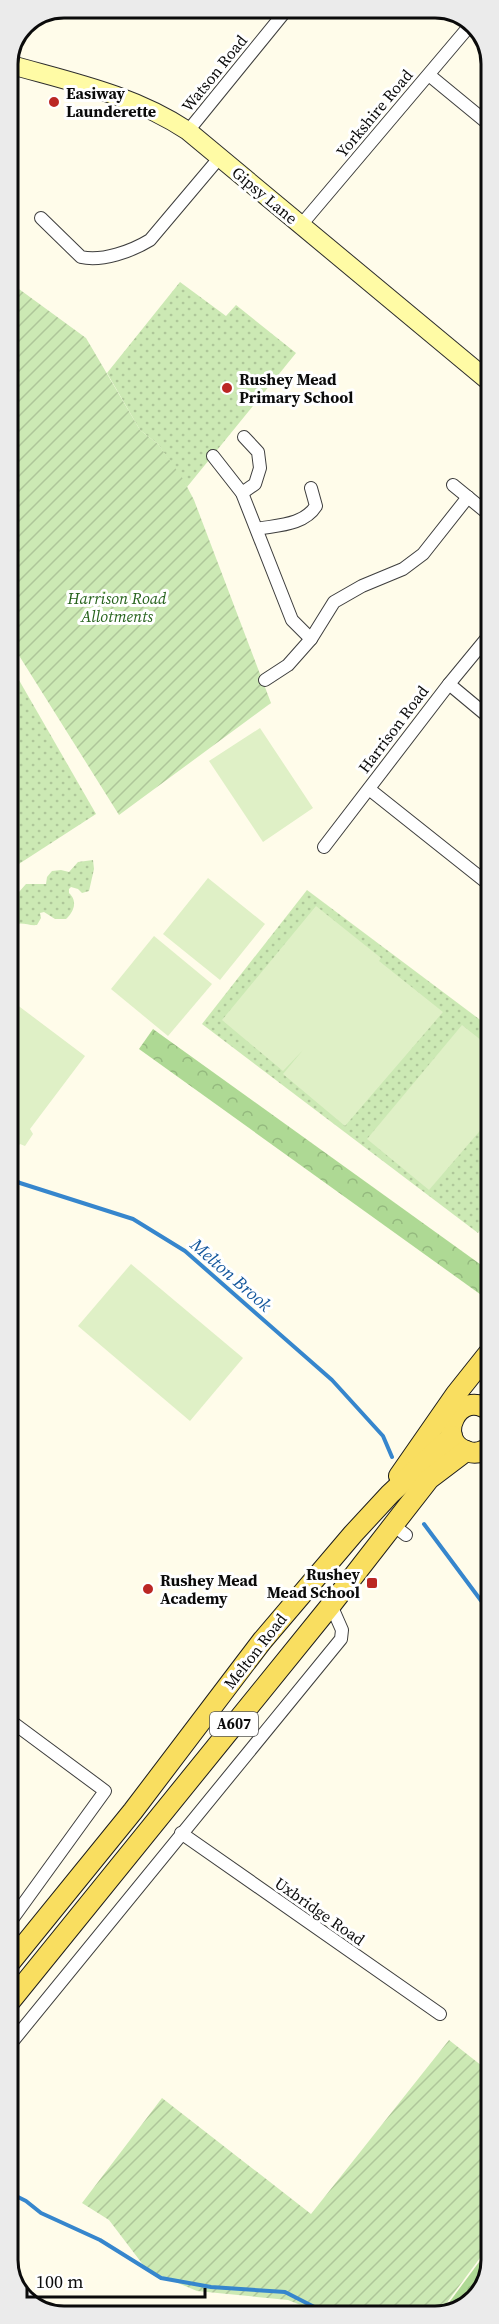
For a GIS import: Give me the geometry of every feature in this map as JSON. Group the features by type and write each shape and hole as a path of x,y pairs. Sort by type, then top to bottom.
{"main road":[{"path":"390,1494 414,1453 481,1361"},
{"name":"A607","path":"481,1382 468,1406 456,1414 452,1421 452,1436 460,1448 481,1452"},
{"path":"468,1406 481,1407"},
{"name":"Melton Road","path":"18,1953 134,1811 261,1641 390,1494 452,1436"},
{"name":"Melton Road","path":"18,1991 283,1662 331,1605 400,1530 429,1479 481,1452"},
{"path":"261,1641 279,1655 283,1662"},
{"path":"18,1966 51,1925 57,1924 66,1931"}],"street":[{"name":"Watson Road","path":"188,131 280,18"},
{"name":"Yorkshire Road","path":"301,225 466,30"},
{"name":"Gipsy Lane","path":"18,67 130,99 164,115 220,157 481,375"},
{"path":"429,75 481,118"},
{"path":"41,218 81,257 98,257 138,247 150,240 220,157"},
{"path":"242,493 255,484 260,468 258,452 244,438"},
{"path":"213,456 242,493 292,620 311,639"},
{"path":"453,485 481,508"},
{"path":"257,529 294,522 310,516 316,506 311,488"},
{"path":"265,680 288,665 311,639 334,602 362,586 404,569 423,554 468,497"},
{"name":"Harrison Road","path":"324,847 481,645"},
{"path":"449,684 481,711"},
{"path":"369,789 481,878"},
{"path":"18,2035 341,1639 342,1630 331,1605"},
{"path":"18,1726 105,1791 18,1911"},
{"name":"Uxbridge Road","path":"182,1833 265,1894 440,2014"}],"green space":[{"path":"180,282 226,316 236,305 296,353 187,487 158,444 140,430 107,373"},
{"name":"Harrison Road Allotments","path":"18,288 86,338 140,430 158,444 183,479 194,500 271,703 119,815 18,654"},
{"path":"18,678 96,814 18,865"},
{"path":"260,728 313,808 263,842 209,761"},
{"path":"93,860 94,869 89,891 82,893 78,889 71,887 69,889 74,906 66,919 55,919 44,912 40,913 41,918 37,925 18,924 18,894 26,884 46,884 47,877 52,871 69,872 78,862"},
{"path":"208,878 265,924 220,980 163,934"},
{"path":"307,890 481,1020 481,1229 478,1233 202,1024"},
{"path":"316,906 381,958 379,961 443,1012 345,1126 283,1074 303,1050 283,1071 222,1020"},
{"path":"154,936 212,984 168,1036 111,989"},
{"path":"18,1006 85,1056 30,1129 33,1134 25,1146 20,1144 18,1146"},
{"path":"462,1025 481,1040 481,1130 429,1190 367,1139"},
{"path":"153,1029 481,1265 481,1295 139,1049"},
{"path":"131,1264 243,1358 190,1421 78,1326"},
{"path":"449,2040 481,2065 481,2257 444,2305 303,2306 288,2300 197,2291 147,2270 109,2220 82,2203 162,2098 311,2214"},
{"path":"481,2259 479,2275 475,2283 460,2298 448,2303"}],"waterway":[{"name":"Melton Brook","path":"18,1182 133,1219 185,1251 332,1380 383,1436 392,1457"},
{"name":"Melton Brook","path":"424,1524 481,1601"},
{"path":"18,2197 41,2213 100,2240 161,2278 211,2287 285,2292 312,2306"}],"place":[{"name":"Easiway Launderette","path":"54,102"},
{"name":"Rushey Mead Primary School","path":"227,388"},
{"name":"Rushey Mead School","path":"372,1583"},
{"name":"Rushey Mead Academy","path":"148,1589"}]}
